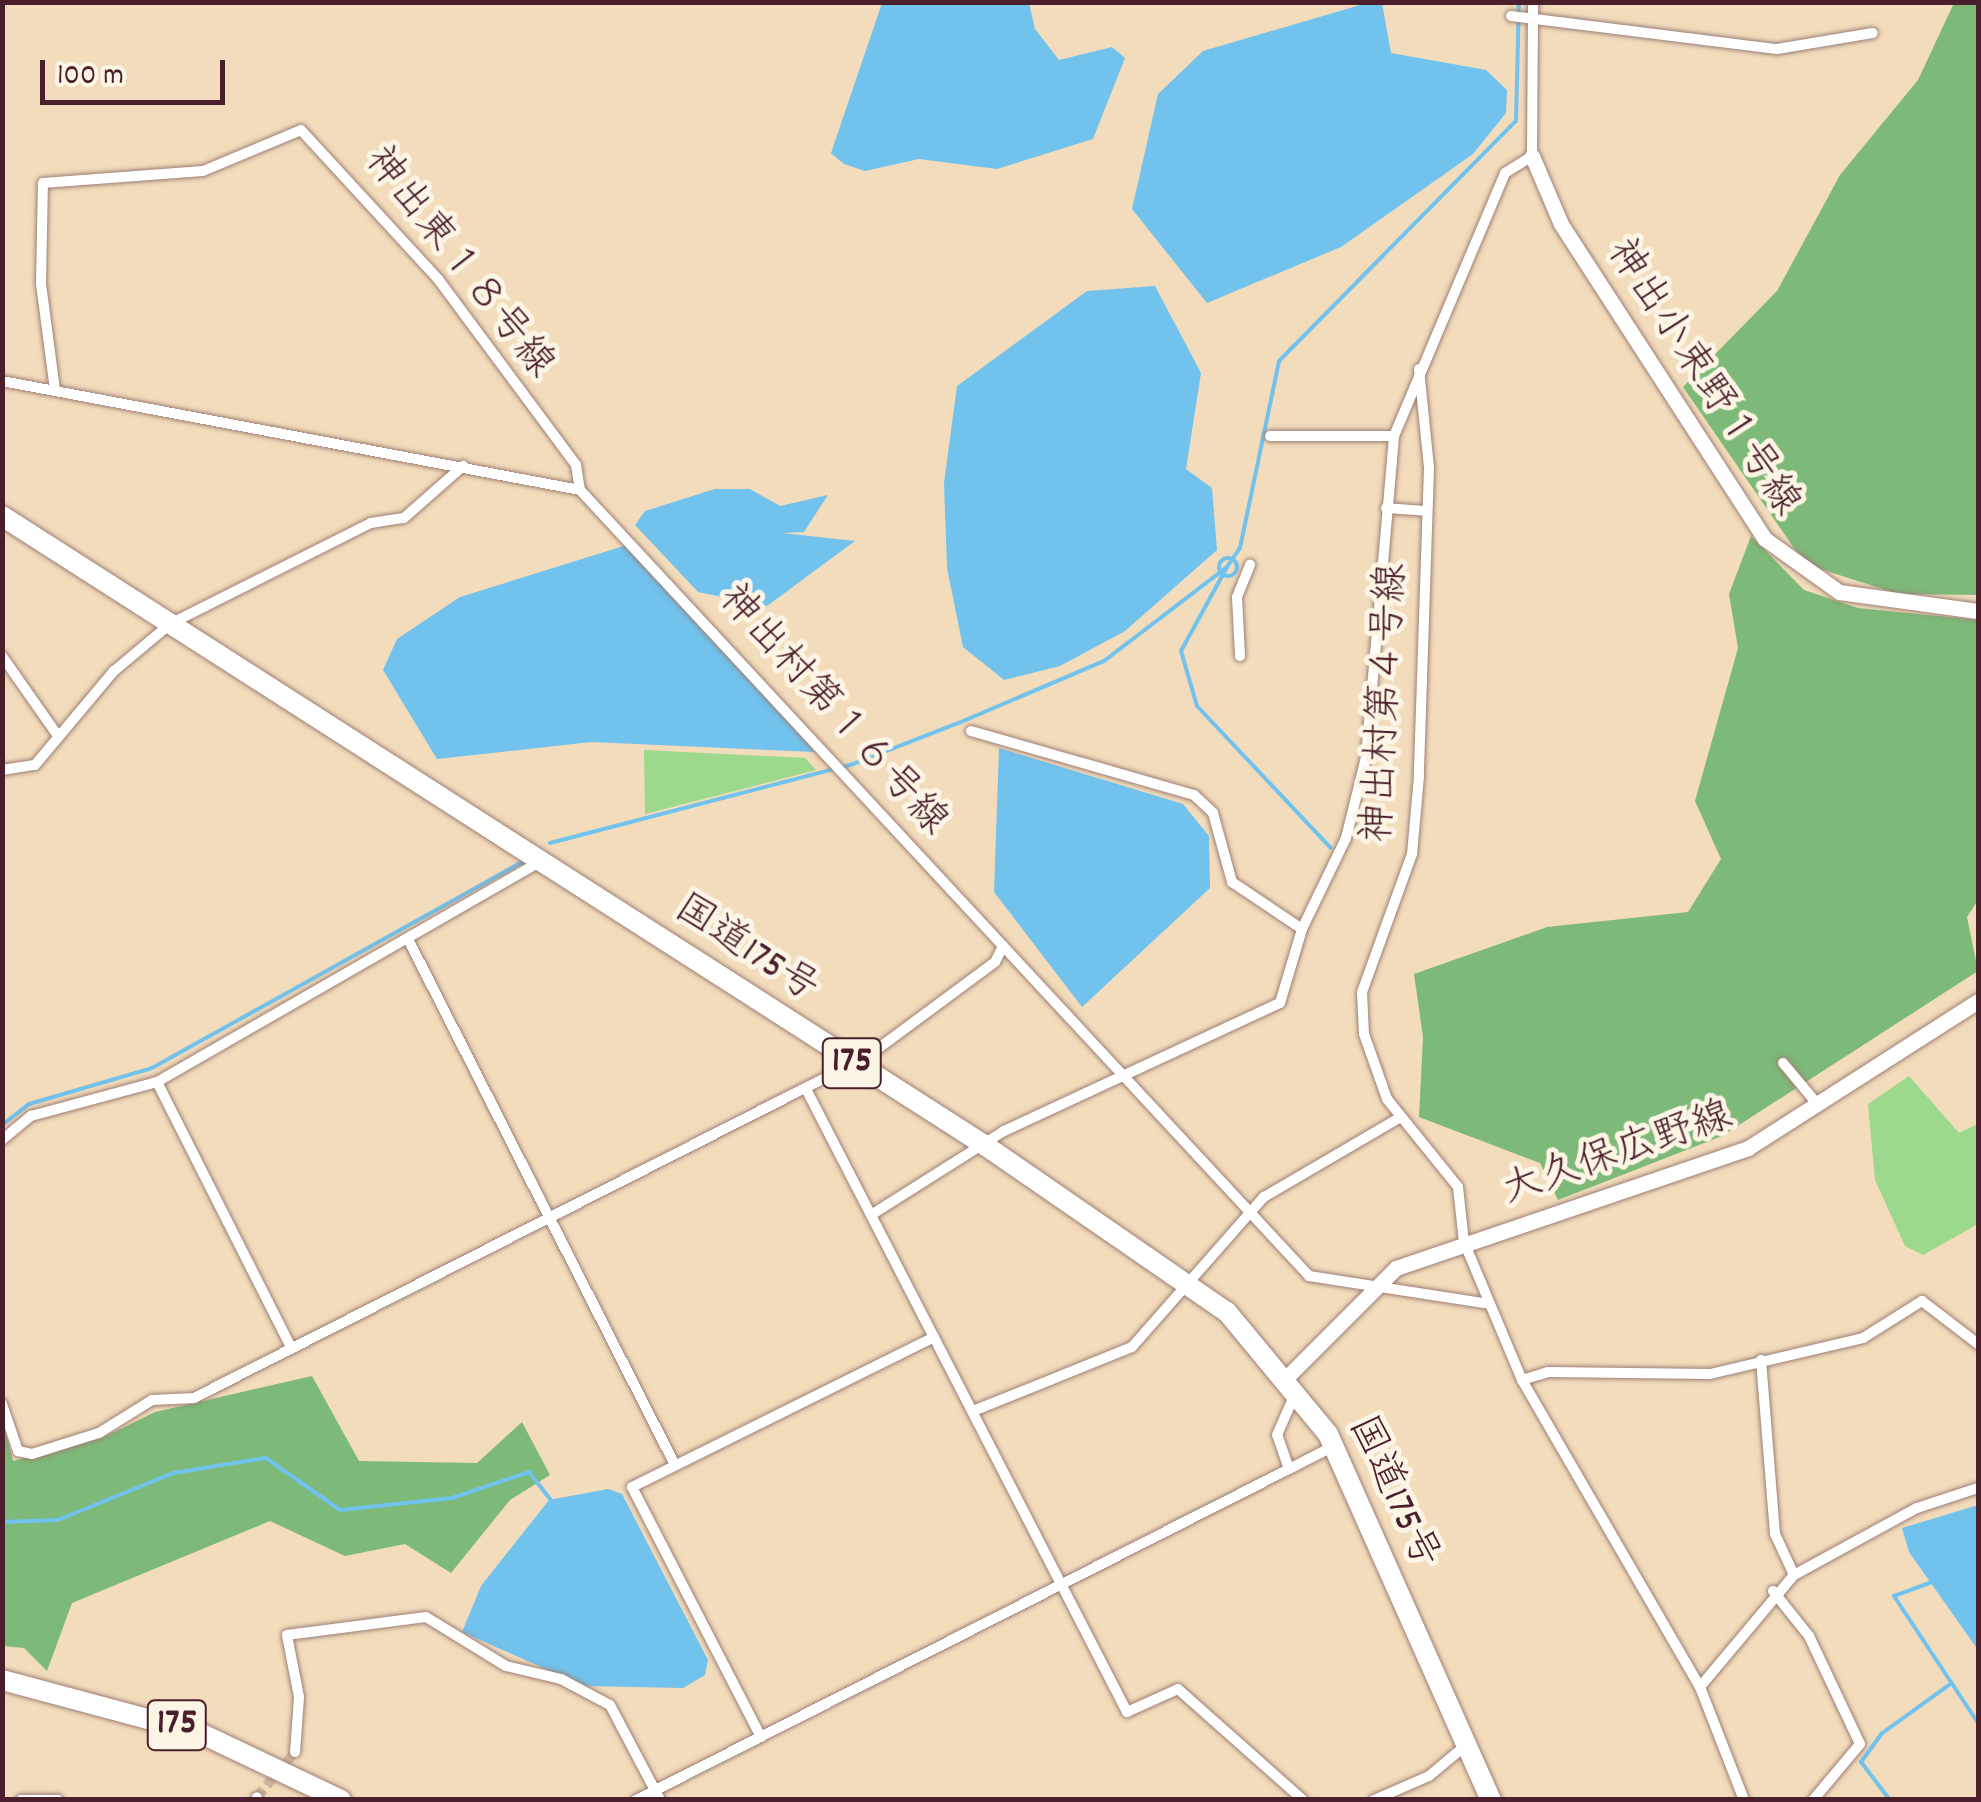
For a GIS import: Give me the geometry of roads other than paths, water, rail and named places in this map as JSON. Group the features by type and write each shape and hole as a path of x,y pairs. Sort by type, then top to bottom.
{"highway":[{"name":"国道175号","path":"2,516 986,1146 1189,1281 1294,1383 1334,1446 1491,1800"},
{"name":"175","path":"2,1680 200,1733 341,1800"}],"street":[{"path":"872,1215 986,1146 1280,1003 1302,929 1346,838 1366,757 1394,436 1505,172 1532,156 1533,8"},
{"path":"1512,16 1533,8 1777,49 1873,33"},
{"name":"神出東１８号線","path":"55,390 41,284 43,183 203,171 301,130 418,253 576,465 580,490"},
{"name":"神出小束野１号線","path":"1532,156 1561,224 1764,539 1839,592 1978,611"},
{"name":"神出村第４号線","path":"1420,369 1427,511 1412,854 1360,1009 1399,1118 1458,1187 1464,1242 1522,1380 1700,1686 1744,1800"},
{"path":"2,381 580,490"},
{"path":"1270,436 1394,436"},
{"path":"2,770 35,765 56,733 170,624 371,523 404,518 462,466"},
{"name":"神出村第１６号線","path":"580,490 832,759 1246,1215 1308,1276 1488,1304"},
{"path":"1386,508 1427,511"},
{"path":"1240,656 1236,597 1250,564"},
{"path":"2,656 56,733"},
{"path":"971,730 1194,795 1214,813 1232,882 1302,929"},
{"path":"2,1140 32,1116 157,1082 540,861"},
{"path":"408,939 675,1464"},
{"path":"2,1404 18,1450 32,1454 98,1432 152,1400 194,1398 852,1063 995,962 1003,946"},
{"name":"大久保広野線","path":"1294,1383 1374,1286 1464,1242 1664,1180 1819,1107 1978,1002"},
{"path":"1784,1063 1819,1107"},
{"path":"157,1082 291,1347"},
{"path":"806,1088 1128,1712 1178,1689 1303,1800"},
{"path":"973,1411 1132,1347 1246,1215 1399,1118"},
{"path":"1522,1380 1548,1372 1710,1374 1862,1338 1922,1302 1978,1344"},
{"path":"761,1737 632,1487 934,1337"},
{"path":"1761,1360 1775,1534 1794,1575"},
{"path":"1289,1469 1277,1435 1294,1383"},
{"path":"636,1800 657,1795 761,1737 1334,1446"},
{"path":"1700,1686 1773,1591 1794,1575 1917,1508 1978,1488"},
{"path":"1773,1591 1809,1636 1860,1744 1814,1800"},
{"path":"295,1752 299,1697 287,1636 426,1617 506,1666 562,1678 610,1705 657,1795"},
{"path":"1374,1800 1428,1776 1466,1745"},
{"path":"21,1800 58,1800"}],"water":[{"path":"882,3 1029,3 1035,29 1059,60 1112,47 1125,58 1093,139 997,169 919,159 865,171 844,164 831,153"},
{"path":"1367,3 1382,3 1391,53 1486,70 1507,90 1506,113 1473,154 1341,247 1207,303 1132,209 1158,94 1203,51"},
{"path":"1155,286 1201,373 1186,469 1212,488 1217,550 1125,631 1060,666 1004,680 963,647 947,568 944,483 957,386 1087,291"},
{"path":"715,489 750,489 780,506 828,495 804,532 782,533 855,541 767,606 698,592 635,525 645,511"},
{"path":"630,544 815,752 591,742 437,759 383,670 397,639 460,597"},
{"path":"999,748 1183,804 1209,836 1210,888 1082,1007 994,892"},
{"path":"608,1489 622,1494 708,1660 705,1675 683,1688 584,1686 462,1632 481,1586 549,1500"},
{"path":"1978,1505 1978,1650 1909,1552 1902,1528"}],"waterway":[{"path":"550,843 853,764 961,722 1104,661 1227,567 1240,548 1279,361 1516,121 1519,2"},
{"path":"1228,558 1237,567 1228,576 1219,567 1228,558"},
{"path":"1227,567 1181,651 1197,706 1331,848"},
{"path":"2,1125 29,1104 152,1068 524,861"},
{"path":"2,1522 58,1520 173,1473 266,1458 340,1510 452,1498 529,1472 552,1501"},
{"path":"1932,1582 1894,1596 1978,1723"},
{"path":"1890,1800 1861,1762 1881,1734 1949,1685"}],"tunnel":[{"path":"257,1797 295,1752"}]}
